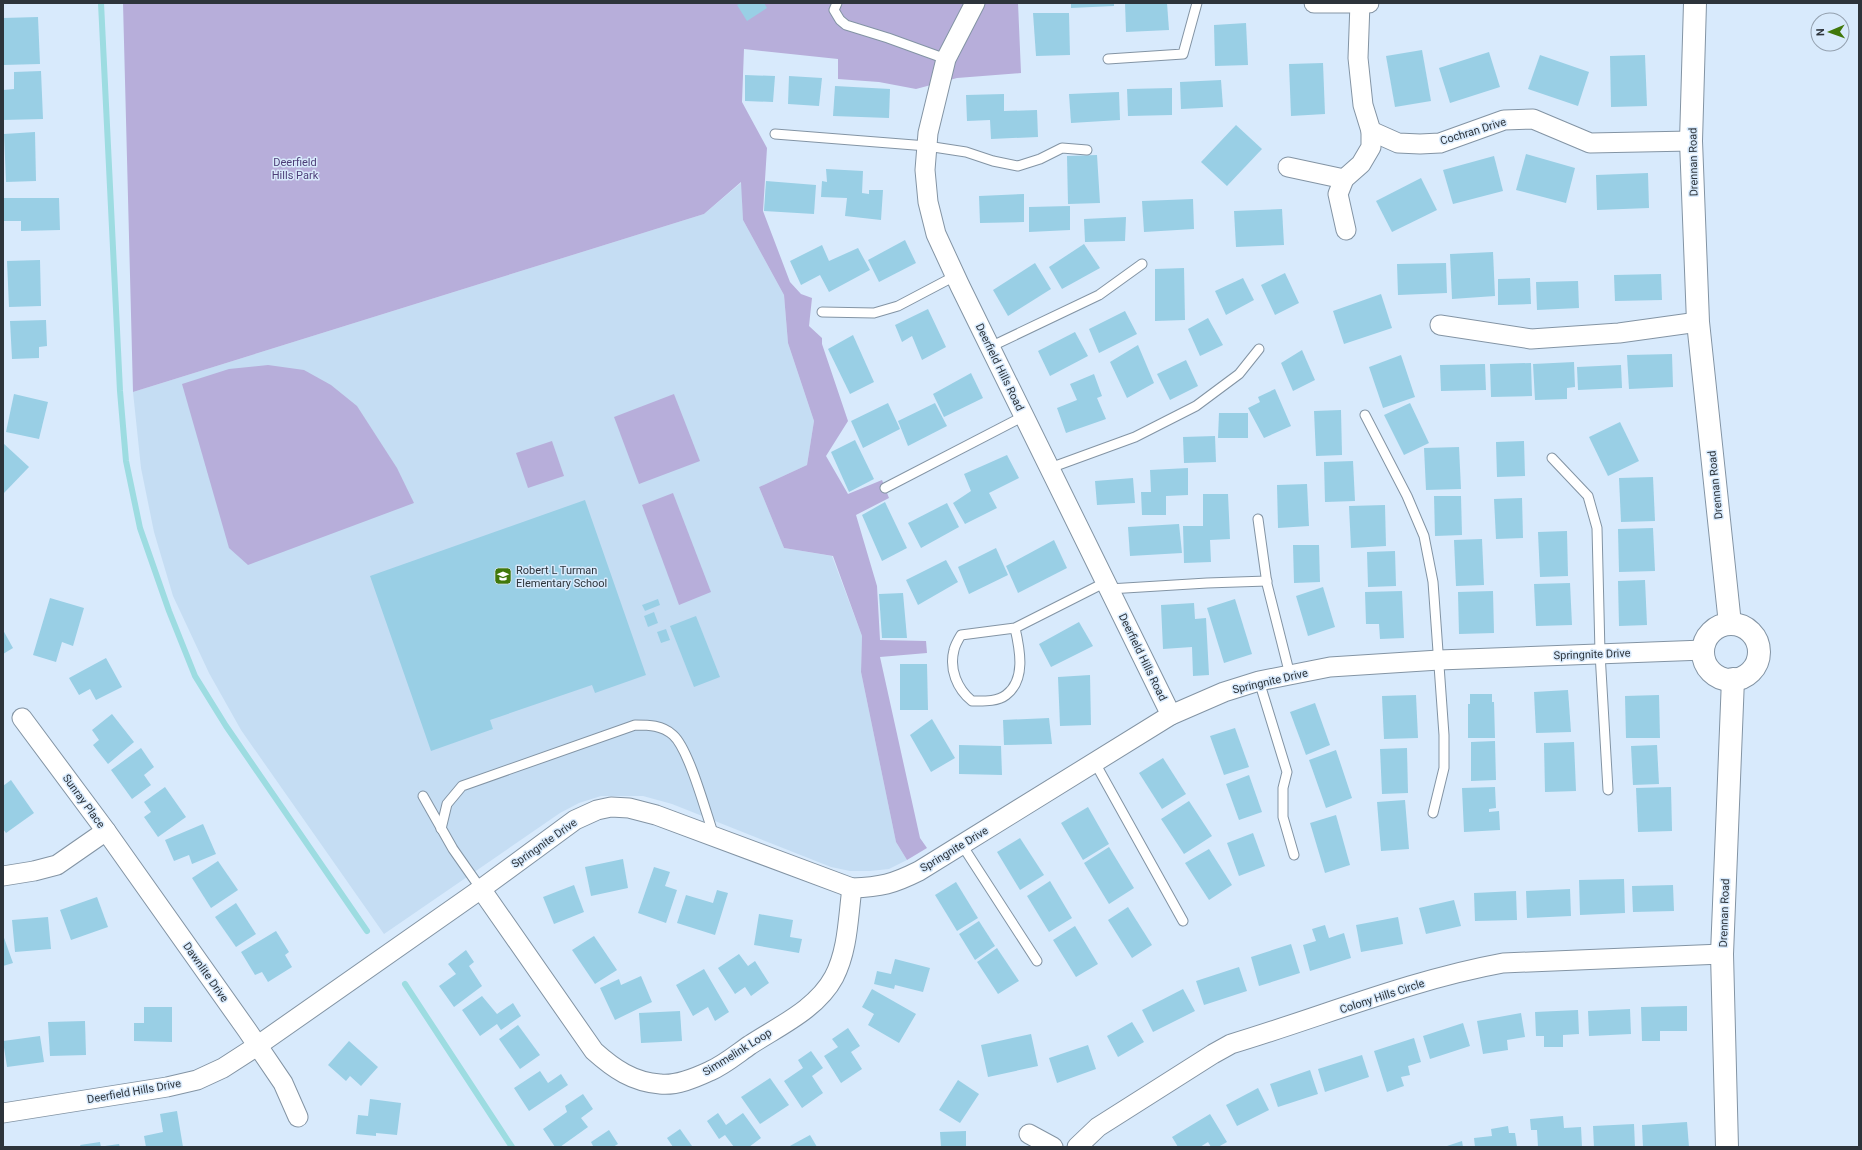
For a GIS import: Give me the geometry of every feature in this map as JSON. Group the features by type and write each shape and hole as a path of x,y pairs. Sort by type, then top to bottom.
{"street":[{"name":"Deerfield Hills Road","path":"975,3 946,59 928,133 925,170 928,202 936,234 955,276 1172,715"},
{"path":"1314,3 1369,3"},
{"path":"1346,230 1338,194 1344,179 1361,164 1370,146 1371,131 1362,105 1358,58 1360,3"},
{"name":"Drennan Road","path":"1695,3 1691,141 1698,322 1730,624"},
{"name":"Cochran Drive","path":"1371,131 1398,143 1440,143 1504,120 1533,119 1590,143 1691,141"},
{"path":"1288,167 1344,179"},
{"path":"1440,326 1531,339 1618,333 1698,322"},
{"path":"1730,624 1740,625 1755,636 1759,655 1756,664 1750,672 1742,677 1733,679 1724,678 1709,668 1705,660 1704,650 1705,642 1715,629 1730,624"},
{"name":"Springnite Drive","path":"257,1046 480,889 575,820 597,810 629,808 656,815 714,838 852,888 877,888 899,881 962,845 1094,761 1172,715 1224,692 1259,681 1330,667 1439,660 1704,650"},
{"name":"Drennan Road","path":"1727,1147 1722,954 1733,679"},
{"name":"Sunray Place","path":"3,876 34,871 57,865 106,831 22,718"},
{"name":"Dawnlite Drive","path":"106,831 284,1083 298,1116"},
{"name":"Simmelink Loop","path":"480,889 594,1051 613,1068 635,1079 662,1085 688,1080 711,1071 805,1009 822,995 834,977 842,956 852,888"},
{"name":"Colony Hills Circle","path":"1077,1147 1098,1127 1231,1044 1403,988 1478,968 1503,963 1722,954"},
{"name":"Deerfield Hills Drive","path":"3,1113 167,1087 197,1080 223,1068 257,1046"},
{"path":"1029,1134 1053,1147"}],"lane":[{"path":"837,3 834,10 840,20 846,25 888,38 946,59"},
{"path":"1108,59 1183,54 1197,3"},
{"path":"775,134 927,146 966,152 993,161 1018,166 1040,159 1062,148 1087,150"},
{"path":"990,347 1099,295 1142,264"},
{"path":"822,312 874,313 898,306 955,276"},
{"path":"1050,468 1135,437 1196,406 1239,374 1258,350"},
{"path":"1366,415 1407,496 1424,536 1432,582 1444,735 1444,768 1433,813"},
{"path":"885,488 1024,416"},
{"path":"1552,458 1588,496 1597,528 1600,653 1608,790"},
{"path":"1258,518 1267,581 1290,675"},
{"path":"1015,628 1019,645 1020,663 1017,683 1005,696 993,700 972,701 964,694 953,675 954,650 961,635 1015,628 1107,585 1267,581"},
{"path":"1259,681 1287,772 1283,788 1283,817 1294,855"},
{"path":"441,829 447,804 462,786 635,725 656,726 672,735 684,750 714,838"},
{"path":"1094,761 1183,921"},
{"path":"423,796 441,829 480,889"},
{"path":"962,845 1037,961"}],"shaded area":[{"name":"Robert L Turman Elementary School","path":"742,182 743,220 784,295 788,343 814,421 807,465 759,487 784,548 832,556 862,636 861,672 896,842 907,860 889,869 850,871 831,867 672,804 643,796 601,796 579,803 560,813 384,934 241,730 209,673 173,596 154,532 141,468 133,392 704,214"}],"green space":[{"name":"Deerfield Hills Park","path":"123,3 1018,3 1021,73 957,78 916,89 879,82 838,79 838,59 744,49 742,102 767,148 763,211 790,282 801,294 812,298 809,326 822,338 822,344 848,421 826,456 848,494 882,480 889,498 856,515 877,586 880,640 926,641 927,653 880,657 920,838 927,848 907,860 896,842 861,672 862,636 833,556 784,548 759,487 807,465 814,421 788,343 784,295 743,220 741,182 704,214 133,392"},
{"path":"268,365 304,370 331,385 357,406 397,468 414,503 248,565 229,548 182,384 229,369"},
{"path":"674,394 700,461 639,484 614,417"},
{"path":"552,441 564,476 528,488 516,453"},
{"path":"673,493 711,592 679,605 642,505"}],"building":[{"path":"741,3 764,3 767,8 747,21 737,5"},
{"path":"1071,3 1114,3 1114,6 1071,8"},
{"path":"1125,3 1167,3 1169,30 1126,32"},
{"path":"1033,13 1069,13 1070,55 1036,56"},
{"path":"38,17 40,64 3,65 3,18"},
{"path":"1246,23 1248,65 1215,66 1214,25"},
{"path":"1422,50 1431,101 1395,107 1386,56"},
{"path":"1489,52 1500,87 1450,103 1439,68"},
{"path":"1540,55 1589,72 1578,106 1528,89"},
{"path":"1645,55 1647,106 1611,107 1610,56"},
{"path":"1323,63 1325,114 1291,116 1289,64"},
{"path":"41,71 43,119 3,120 3,90 14,89 14,72"},
{"path":"745,75 775,76 773,102 745,101"},
{"path":"789,76 822,78 819,106 788,104"},
{"path":"1221,80 1223,107 1181,109 1180,82"},
{"path":"835,86 890,89 889,118 833,116"},
{"path":"1172,88 1172,115 1128,116 1127,89"},
{"path":"1119,92 1120,120 1071,123 1069,94"},
{"path":"1004,94 1004,111 1037,110 1038,137 991,139 990,120 967,121 966,95"},
{"path":"1236,125 1262,149 1227,186 1201,162"},
{"path":"35,132 36,181 6,182 4,134"},
{"path":"1526,154 1575,168 1566,203 1516,190"},
{"path":"1097,155 1100,203 1068,204 1067,156"},
{"path":"1494,156 1503,191 1453,204 1443,170"},
{"path":"826,169 863,171 862,193 869,194 869,190 883,190 881,220 845,216 847,198 821,197 822,181 827,182"},
{"path":"1648,173 1649,208 1597,210 1596,175"},
{"path":"1421,178 1437,210 1392,232 1376,201"},
{"path":"766,181 816,185 814,214 764,211"},
{"path":"1024,194 1024,222 980,223 979,196"},
{"path":"3,198 59,198 60,230 21,231 21,221 3,221"},
{"path":"1193,199 1194,229 1144,232 1142,201"},
{"path":"1070,206 1070,230 1029,232 1029,207"},
{"path":"1282,209 1284,245 1236,247 1234,211"},
{"path":"1126,217 1125,241 1085,242 1084,219"},
{"path":"905,240 916,263 879,282 868,260"},
{"path":"1084,244 1100,268 1062,289 1049,267"},
{"path":"822,245 829,261 858,248 870,270 829,292 820,275 801,285 790,261"},
{"path":"1493,252 1495,296 1452,299 1450,254"},
{"path":"40,260 41,306 9,307 7,261"},
{"path":"1035,263 1051,289 1008,316 993,290"},
{"path":"1446,263 1447,293 1398,295 1397,264"},
{"path":"1184,268 1185,320 1155,321 1155,269"},
{"path":"1285,273 1299,303 1275,315 1261,285"},
{"path":"1661,274 1662,300 1615,301 1614,275"},
{"path":"1243,278 1254,300 1226,315 1215,291"},
{"path":"1530,278 1531,304 1498,305 1498,279"},
{"path":"1578,281 1579,308 1537,310 1536,282"},
{"path":"1381,294 1392,328 1344,344 1333,311"},
{"path":"928,309 946,347 922,360 912,336 902,342 895,325"},
{"path":"1125,311 1137,334 1099,353 1089,329"},
{"path":"1208,318 1223,345 1200,356 1188,329"},
{"path":"46,320 47,346 39,347 39,358 12,359 10,321"},
{"path":"1075,332 1088,356 1050,376 1038,351"},
{"path":"853,335 874,382 850,394 828,349"},
{"path":"1138,345 1154,383 1127,398 1110,362"},
{"path":"1302,350 1315,380 1293,391 1281,363"},
{"path":"1672,354 1673,387 1629,389 1627,355"},
{"path":"1401,355 1415,397 1383,408 1369,367"},
{"path":"1186,360 1198,386 1170,400 1157,374"},
{"path":"1574,362 1575,387 1567,388 1567,399 1535,400 1533,364"},
{"path":"1531,363 1532,396 1491,397 1490,364"},
{"path":"1485,364 1486,390 1441,391 1440,365"},
{"path":"1621,365 1622,388 1578,390 1577,367"},
{"path":"971,373 983,398 944,417 933,394"},
{"path":"1094,374 1102,396 1097,398 1106,419 1066,433 1057,408 1077,400 1070,384"},
{"path":"1275,389 1291,426 1264,438 1248,408 1260,402 1258,397"},
{"path":"14,394 48,402 39,439 6,432"},
{"path":"888,403 900,429 863,448 851,421"},
{"path":"935,403 947,426 908,446 898,421"},
{"path":"1410,403 1429,443 1404,455 1384,415"},
{"path":"1341,410 1342,455 1316,456 1314,411"},
{"path":"1219,413 1248,413 1248,438 1218,438"},
{"path":"1620,422 1639,461 1608,476 1589,437"},
{"path":"1215,436 1216,462 1184,463 1183,437"},
{"path":"855,440 874,479 849,492 831,452"},
{"path":"1524,441 1525,476 1497,477 1496,442"},
{"path":"3,443 29,467 3,494"},
{"path":"1459,447 1461,489 1426,490 1424,448"},
{"path":"1007,455 1019,478 989,493 997,508 965,524 953,503 971,491 964,474"},
{"path":"1353,461 1355,501 1325,502 1324,462"},
{"path":"1188,468 1188,495 1166,496 1166,515 1142,515 1141,492 1151,492 1150,470"},
{"path":"1653,477 1655,521 1621,522 1619,478"},
{"path":"1133,478 1135,503 1097,505 1095,481"},
{"path":"1307,484 1309,526 1278,528 1277,485"},
{"path":"1203,494 1228,494 1230,539 1210,540 1211,562 1184,563 1183,526 1203,526"},
{"path":"1434,496 1461,496 1462,535 1435,536"},
{"path":"1522,498 1523,538 1496,539 1494,499"},
{"path":"585,500 646,675 595,693 592,685 490,720 493,729 431,751 370,576"},
{"path":"885,502 907,548 882,561 862,515"},
{"path":"947,503 959,527 921,548 908,523"},
{"path":"1385,505 1386,546 1351,548 1349,506"},
{"path":"1179,524 1182,553 1130,556 1128,527"},
{"path":"1653,528 1655,571 1619,572 1618,529"},
{"path":"1567,531 1568,576 1540,577 1538,532"},
{"path":"1482,539 1484,585 1456,586 1454,540"},
{"path":"1054,540 1067,568 1018,593 1006,566"},
{"path":"1293,545 1319,545 1320,582 1294,583"},
{"path":"996,548 1008,575 969,594 958,567"},
{"path":"1395,551 1396,586 1368,587 1367,552"},
{"path":"946,560 958,582 918,605 906,580"},
{"path":"1645,580 1647,625 1619,626 1618,581"},
{"path":"1570,583 1572,625 1536,626 1534,584"},
{"path":"1323,587 1335,627 1308,636 1296,596"},
{"path":"1402,591 1404,638 1380,639 1379,624 1366,624 1365,592"},
{"path":"1493,591 1494,633 1459,634 1458,592"},
{"path":"903,593 907,638 882,638 879,594"},
{"path":"50,598 84,608 73,646 62,642 56,662 33,655"},
{"path":"658,599 660,605 645,611 642,605"},
{"path":"1235,599 1252,654 1224,663 1207,608"},
{"path":"1194,603 1195,619 1206,618 1209,675 1193,676 1192,647 1163,649 1161,605"},
{"path":"654,612 658,623 648,627 644,616"},
{"path":"696,616 720,677 694,687 670,626"},
{"path":"1079,622 1093,646 1051,667 1039,644"},
{"path":"666,629 670,640 661,643 657,632"},
{"path":"3,630 13,648 3,654"},
{"path":"106,658 122,687 96,700 90,689 79,695 69,678"},
{"path":"900,664 927,664 928,710 900,710"},
{"path":"1090,675 1091,725 1060,726 1058,677"},
{"path":"1568,690 1571,732 1536,733 1534,692"},
{"path":"1470,694 1492,694 1492,702 1494,702 1495,738 1468,738 1468,704 1470,704"},
{"path":"1416,695 1418,738 1384,739 1382,696"},
{"path":"1659,695 1660,738 1626,738 1625,696"},
{"path":"1315,703 1330,745 1306,755 1290,712"},
{"path":"112,714 134,742 108,764 93,745 99,740 92,730"},
{"path":"1049,718 1052,744 1004,745 1003,720"},
{"path":"932,719 955,758 931,772 910,735"},
{"path":"1235,728 1249,767 1224,775 1210,736"},
{"path":"1495,741 1496,780 1471,781 1471,742"},
{"path":"1574,742 1576,791 1545,792 1544,743"},
{"path":"959,745 1001,746 1002,775 959,774"},
{"path":"1657,745 1659,784 1633,785 1631,746"},
{"path":"141,748 154,767 144,775 151,785 132,799 111,770"},
{"path":"1407,748 1408,793 1382,794 1380,749"},
{"path":"1336,750 1352,798 1326,808 1309,760"},
{"path":"1163,758 1186,794 1162,809 1139,773"},
{"path":"1249,775 1262,812 1239,820 1226,784"},
{"path":"11,780 34,813 6,833 3,829 3,786"},
{"path":"165,787 186,817 158,837 144,817 151,812 144,802"},
{"path":"1495,787 1496,808 1489,809 1489,812 1499,811 1500,830 1464,832 1462,788"},
{"path":"1671,787 1672,831 1638,832 1636,788"},
{"path":"1405,800 1409,849 1381,851 1377,802"},
{"path":"1189,801 1212,836 1184,854 1161,819"},
{"path":"1088,807 1109,844 1083,860 1061,823"},
{"path":"1336,815 1350,865 1325,873 1310,823"},
{"path":"203,824 216,854 192,864 189,855 174,861 165,840"},
{"path":"1253,833 1265,866 1239,876 1227,843"},
{"path":"1020,838 1044,875 1020,890 997,852"},
{"path":"1109,847 1134,888 1109,904 1084,863"},
{"path":"1209,849 1232,885 1209,900 1185,863"},
{"path":"623,859 628,888 591,896 585,867"},
{"path":"218,861 238,890 211,908 192,878"},
{"path":"654,867 670,872 665,886 677,890 666,923 638,913"},
{"path":"1624,879 1625,913 1580,915 1579,880"},
{"path":"1050,881 1072,918 1049,932 1027,896"},
{"path":"956,882 978,918 957,931 935,895"},
{"path":"574,885 584,912 554,924 543,897"},
{"path":"1673,885 1674,911 1633,912 1632,886"},
{"path":"1570,889 1571,916 1527,918 1526,891"},
{"path":"717,890 728,893 715,935 677,923 686,895 713,903"},
{"path":"1516,891 1517,920 1475,921 1474,893"},
{"path":"97,897 108,927 71,940 60,910"},
{"path":"1454,900 1461,926 1426,934 1419,908"},
{"path":"236,903 256,934 236,947 215,917"},
{"path":"1128,907 1152,945 1132,958 1108,920"},
{"path":"759,914 793,920 790,937 802,939 799,953 754,945"},
{"path":"48,917 51,949 15,952 12,920"},
{"path":"1398,917 1403,944 1361,952 1356,925"},
{"path":"979,921 995,946 975,960 959,934"},
{"path":"1325,925 1329,938 1344,933 1351,958 1310,971 1303,945 1316,941 1312,929"},
{"path":"1075,926 1098,964 1076,977 1053,940"},
{"path":"276,931 289,952 285,955 292,967 268,982 262,972 255,975 241,952"},
{"path":"3,935 13,963 3,966"},
{"path":"594,936 617,970 595,984 572,950"},
{"path":"1291,944 1300,973 1259,986 1251,957"},
{"path":"997,948 1019,981 998,994 977,962"},
{"path":"466,950 474,962 469,966 482,986 454,1007 439,986 456,974 448,964"},
{"path":"739,954 748,966 755,961 769,983 751,996 745,987 735,994 718,968"},
{"path":"895,959 930,968 923,992 895,985 894,989 874,984 877,971 891,974"},
{"path":"1239,967 1247,991 1204,1005 1196,981"},
{"path":"704,969 729,1012 715,1021 708,1007 693,1016 676,985"},
{"path":"641,976 652,1002 615,1020 600,988 619,979 621,985"},
{"path":"872,989 916,1014 899,1043 868,1025 874,1014 862,1007"},
{"path":"1183,989 1195,1011 1153,1032 1142,1010"},
{"path":"482,996 497,1014 513,1003 521,1016 501,1030 497,1024 480,1036 462,1010"},
{"path":"1687,1006 1687,1031 1660,1031 1660,1041 1642,1041 1641,1007"},
{"path":"144,1007 172,1007 172,1042 134,1041 134,1023 144,1023"},
{"path":"1630,1009 1631,1034 1589,1036 1588,1011"},
{"path":"1578,1010 1579,1034 1563,1035 1563,1047 1544,1047 1544,1036 1536,1036 1535,1012"},
{"path":"680,1011 682,1041 641,1043 639,1013"},
{"path":"1521,1013 1525,1037 1507,1040 1508,1050 1483,1054 1477,1021"},
{"path":"85,1021 86,1055 50,1056 48,1022"},
{"path":"1132,1022 1144,1042 1118,1057 1107,1036"},
{"path":"1463,1023 1470,1046 1430,1059 1423,1036"},
{"path":"518,1025 540,1055 520,1069 499,1039"},
{"path":"848,1028 860,1046 851,1052 862,1069 841,1083 824,1056 838,1047 832,1039"},
{"path":"1031,1034 1038,1066 988,1077 981,1045"},
{"path":"40,1036 44,1062 7,1067 3,1041"},
{"path":"1414,1038 1421,1062 1408,1066 1410,1075 1401,1077 1404,1086 1387,1092 1374,1051"},
{"path":"349,1041 378,1067 361,1086 350,1076 346,1081 328,1065"},
{"path":"1088,1045 1096,1069 1057,1083 1049,1058"},
{"path":"811,1051 823,1068 812,1076 823,1093 802,1108 784,1081 803,1068 798,1060"},
{"path":"1362,1055 1369,1077 1325,1092 1318,1069"},
{"path":"1310,1070 1318,1094 1278,1107 1270,1084"},
{"path":"540,1071 548,1083 561,1074 568,1085 529,1111 514,1088"},
{"path":"770,1078 789,1105 760,1124 741,1097"},
{"path":"958,1080 979,1094 960,1123 939,1110"},
{"path":"1258,1088 1269,1110 1237,1126 1226,1105"},
{"path":"583,1094 593,1109 581,1118 588,1127 560,1147 555,1147 543,1129 567,1112 565,1106"},
{"path":"370,1099 401,1103 397,1135 376,1133 376,1136 356,1134 358,1115 368,1116"},
{"path":"177,1111 183,1147 146,1147 144,1136 163,1132 160,1114"},
{"path":"718,1113 726,1125 743,1113 761,1138 749,1147 734,1147 725,1135 719,1139 707,1121"},
{"path":"1210,1114 1227,1142 1218,1147 1211,1147 1208,1142 1200,1147 1178,1147 1172,1137"},
{"path":"1563,1116 1564,1128 1581,1127 1582,1147 1538,1147 1537,1130 1531,1130 1530,1119"},
{"path":"1687,1122 1689,1147 1643,1147 1642,1125"},
{"path":"1634,1124 1635,1147 1594,1147 1593,1126"},
{"path":"1508,1126 1509,1133 1515,1133 1517,1147 1475,1147 1474,1138 1492,1136 1491,1129"},
{"path":"680,1129 692,1146 673,1147 667,1138"},
{"path":"609,1130 618,1144 613,1147 591,1147 593,1146 591,1142"},
{"path":"966,1131 966,1147 941,1147 940,1132"},
{"path":"810,1135 817,1147 788,1147"},
{"path":"1462,1141 1463,1147 1444,1147"},
{"path":"100,1142 101,1147 81,1147 80,1145"},
{"path":"119,1144 120,1147 105,1147 105,1146"}],"waterway":[{"path":"101,3 120,391 126,461 140,528 169,611 195,676 226,726 367,931"},
{"path":"405,984 512,1147"}],"place":[{"name":"Robert L Turman Elementary School","path":"503,576"}]}
